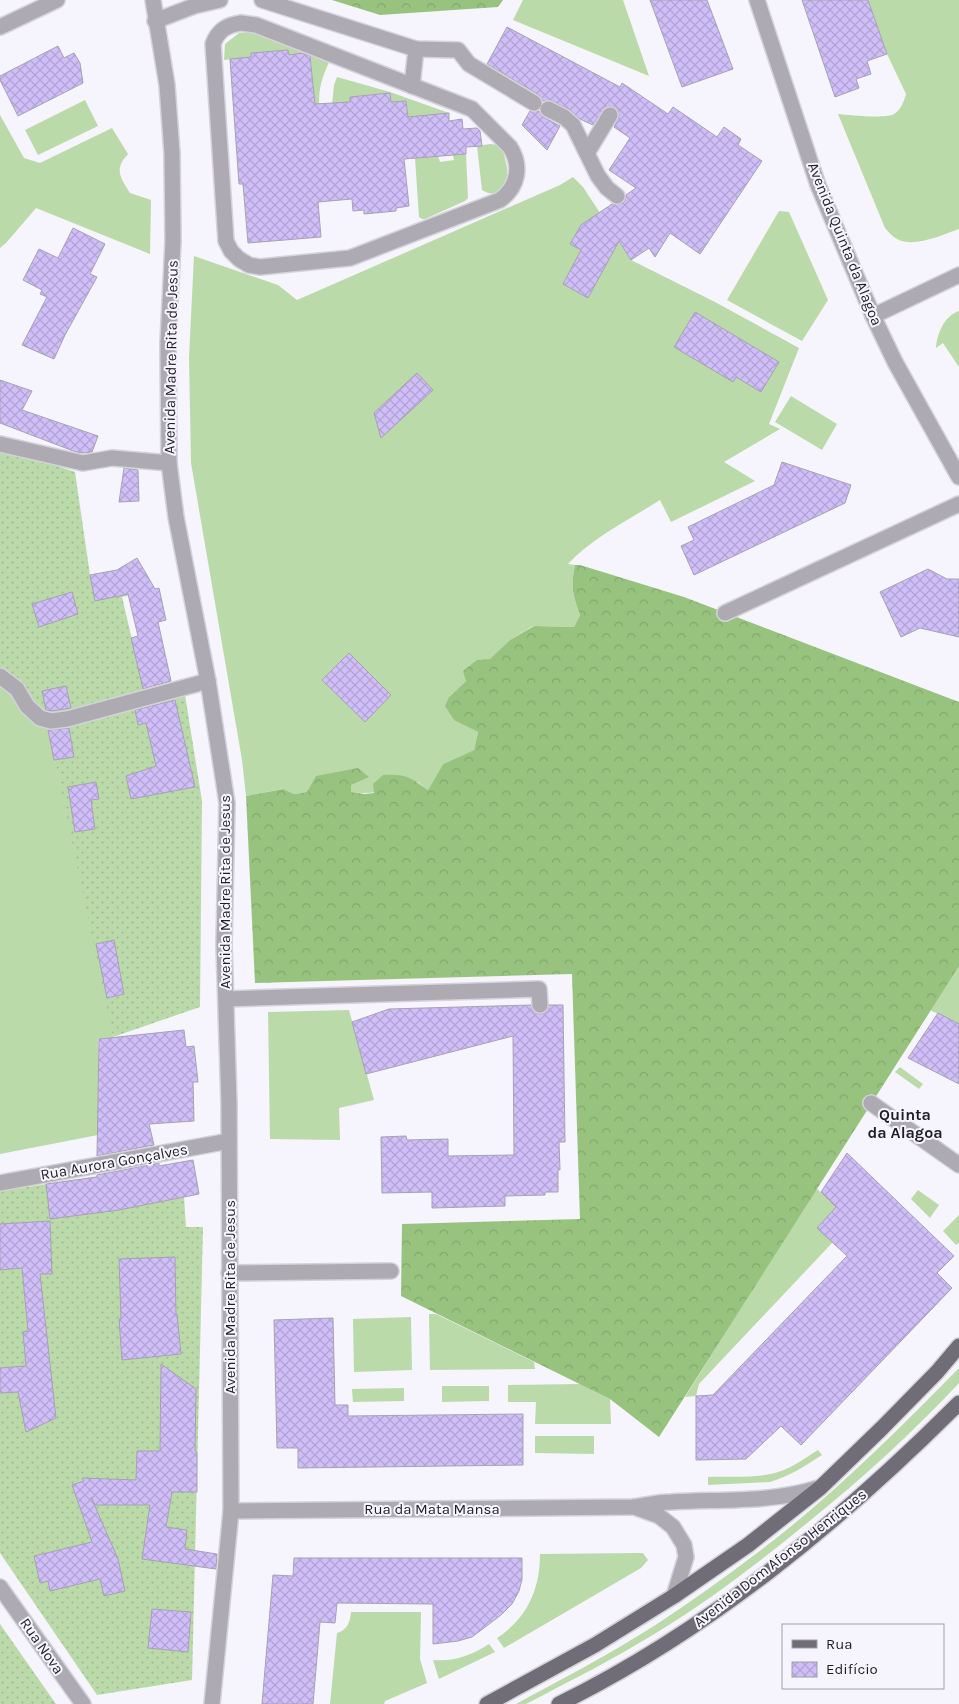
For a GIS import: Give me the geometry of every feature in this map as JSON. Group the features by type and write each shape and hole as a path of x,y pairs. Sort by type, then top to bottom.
{"main road":[{"name":"Avenida Dom Afonso Henriques","path":"487,1704 595,1646 674,1596 748,1545 820,1488 937,1372 959,1346"},
{"name":"Avenida Dom Afonso Henriques","path":"559,1704 588,1690 652,1653 708,1616 844,1511 905,1457 959,1404"}],"street":[{"path":"0,27 57,0"},
{"name":"Avenida Madre Rita de Jesus","path":"153,0 167,86 172,154 173,241 168,343 170,463 176,516 208,681 227,803 224,945 229,1141 231,1511 211,1703"},
{"path":"156,21 194,6 220,0"},
{"path":"262,0 416,49 458,50 469,64 541,106 564,117 573,125 598,176 607,188 617,196"},
{"name":"Avenida Quinta da Alagoa","path":"757,0 818,185 873,316 895,362 959,476"},
{"path":"234,24 256,25 412,86 472,109 510,147 516,160 517,176 506,196 500,200 350,258 260,267 249,265 235,255 226,241 213,44 222,30 234,24"},
{"path":"412,86 416,49"},
{"path":"587,153 610,115"},
{"path":"873,316 959,275"},
{"path":"0,444 83,463 112,458 170,463"},
{"path":"725,613 959,504"},
{"path":"0,676 17,689 27,706 40,718 51,721 67,720 208,681"},
{"path":"226,1000 539,989 540,1005"},
{"path":"871,1103 959,1165"},
{"name":"Rua Aurora Gonçalves","path":"0,1182 229,1141"},
{"path":"229,1273 391,1271"},
{"name":"Rua da Mata Mansa","path":"231,1511 633,1507 669,1502 776,1498 799,1495 820,1488"},
{"name":"Rua da Mata Mansa","path":"633,1507 659,1516 673,1527 684,1545 686,1557 674,1596"},
{"name":"Rua Nova","path":"0,1588 83,1704"}],"green space":[{"path":"332,0 503,0 498,7 380,15"},
{"path":"523,0 623,0 649,76 513,20"},
{"path":"868,0 959,0 959,229 935,238 917,242 901,241 885,228 838,114 883,116 894,114 899,110 906,94 887,54"},
{"path":"249,32 275,39 330,60 320,93 321,128 316,113 310,53 289,55 288,50 251,53 251,57 224,60 225,44 239,33"},
{"path":"337,77 390,92 449,113 409,124 406,101 391,102 389,93 350,97 350,102 342,103 331,115 334,85"},
{"path":"85,100 98,126 38,155 25,130"},
{"path":"0,115 24,158 40,163 112,128 128,154 121,164 121,178 130,193 151,200 150,254 36,208 0,248"},
{"path":"498,145 502,150 507,170 507,178 496,194 482,190 477,146"},
{"path":"466,154 468,198 425,219 419,217 415,158 438,156 440,162 454,160 453,155"},
{"path":"573,177 583,187 631,260 715,302 799,348 769,424 780,429 724,462 755,481 671,522 660,500 612,529 578,554 568,564 575,565 573,591 580,615 574,627 533,626 510,640 490,660 477,660 466,681 449,697 471,728 478,732 474,750 443,764 428,790 418,782 368,793 350,792 351,785 294,794 282,789 246,796 242,760 191,463 189,357 194,256 278,285 297,300 560,185"},
{"path":"779,211 789,212 828,300 802,341 727,300"},
{"path":"959,311 959,367 943,343 936,348 938,337 945,321"},
{"path":"791,396 837,424 822,450 775,422"},
{"path":"0,448 75,472 90,575 132,595 122,597 147,703 185,695 202,801 200,1007 113,1037 48,727 22,709 0,689"},
{"path":"575,565 684,597 959,702 959,966 659,1437 610,1399 401,1296 402,1224 580,1219 572,974 255,983 246,796 283,789 294,794 307,792 316,776 358,768 369,777 351,785 351,792 374,793 373,784 383,775 407,777 428,790 443,764 474,750 478,732 454,720 445,706 449,697 466,681 463,671 477,660 490,659 510,640 534,626 574,627 580,615 573,591"},
{"path":"0,687 48,727 108,1003 113,1037 98,1039 98,1135 0,1154"},
{"path":"959,966 959,1024 930,1010"},
{"path":"349,1010 374,1100 339,1108 340,1140 270,1139 268,1012"},
{"path":"900,1067 923,1084 919,1089 895,1072"},
{"path":"114,1174 119,1210 184,1197 186,1227 203,1227 192,1680 97,1695 0,1553 0,1191"},
{"path":"816,1188 836,1207 833,1242 699,1384 696,1396 685,1397"},
{"path":"918,1190 939,1205 930,1218 911,1199"},
{"path":"959,1215 959,1243 956,1245 943,1231"},
{"path":"429,1314 436,1314 534,1362 535,1369 430,1370"},
{"path":"411,1317 412,1370 354,1372 353,1319"},
{"path":"959,1368 959,1383 906,1436 831,1503 755,1564 697,1607 640,1643 526,1704 516,1704 654,1626 700,1595 759,1551 846,1479"},
{"path":"580,1384 610,1399 611,1424 535,1424 536,1402 508,1402 508,1385"},
{"path":"442,1386 489,1386 489,1401 442,1402"},
{"path":"404,1388 404,1401 353,1402 352,1389"},
{"path":"535,1436 594,1436 594,1454 535,1453"},
{"path":"818,1450 822,1455 791,1474 777,1480 708,1485 708,1477 752,1476 778,1472"},
{"path":"643,1553 648,1560 641,1568 504,1648 497,1638 516,1622 530,1602 538,1580 540,1554"},
{"path":"351,1612 421,1612 420,1659 427,1683 385,1701 384,1704 330,1704 337,1633 347,1626"},
{"path":"0,1624 56,1704 0,1704"},
{"path":"489,1644 495,1652 439,1679 433,1660 448,1660 462,1657"}],"building":[{"path":"650,0 707,0 733,69 682,87"},
{"path":"802,0 868,0 887,54 867,61 871,74 856,79 859,88 835,97"},
{"path":"507,27 620,87 622,83 668,114 673,107 717,137 724,127 741,139 738,145 762,161 700,254 670,233 655,257 649,248 631,260 619,241 588,298 563,284 581,250 570,244 581,225 612,204 621,204 625,201 626,195 636,188 609,170 630,138 614,127 619,116 618,110 614,107 605,107 593,125 552,101 543,101 539,95 487,64"},
{"path":"58,46 64,58 74,53 80,63 83,83 18,116 0,80 0,76"},
{"path":"288,50 289,55 303,53 310,56 315,104 350,102 350,97 390,93 391,102 406,101 408,117 449,113 449,121 462,119 463,129 477,128 480,131 482,146 466,147 466,154 404,159 409,206 396,208 396,211 364,214 364,210 353,211 352,199 318,202 321,237 248,243 243,184 239,184 230,59 251,57 251,53"},
{"path":"530,111 539,111 543,117 560,126 547,150 522,125"},
{"path":"73,228 105,244 90,274 97,277 54,359 22,345 47,297 40,294 42,290 23,280 39,249 58,258"},
{"path":"695,312 779,362 761,392 736,377 733,382 674,347"},
{"path":"417,373 433,390 381,438 374,413"},
{"path":"0,380 32,391 22,410 98,436 92,452 76,452 0,423"},
{"path":"782,462 851,485 845,503 694,575 681,546 694,540 688,527 774,485"},
{"path":"124,468 138,470 139,501 119,502"},
{"path":"137,558 155,589 159,588 166,620 158,622 171,681 143,689 131,638 138,636 128,594 95,601 90,575 117,570"},
{"path":"928,569 947,579 959,579 959,637 920,628 901,637 880,592"},
{"path":"72,592 78,614 39,627 32,604"},
{"path":"349,653 391,695 365,722 322,680"},
{"path":"66,686 71,708 46,710 42,691"},
{"path":"175,700 195,787 131,799 126,776 156,766 146,723 138,725 135,710"},
{"path":"69,728 74,757 54,760 48,730"},
{"path":"96,782 99,799 91,800 95,829 75,832 68,787"},
{"path":"114,940 124,994 107,998 96,944"},
{"path":"531,1005 533,1011 540,1014 546,1012 549,1005 563,1005 565,1142 559,1142 560,1170 558,1170 558,1192 545,1192 545,1195 505,1196 505,1206 432,1208 432,1192 382,1193 381,1137 406,1136 407,1140 448,1139 448,1156 514,1155 513,1036 366,1074 352,1022 389,1009"},
{"path":"938,1013 959,1024 959,1084 908,1058"},
{"path":"184,1030 186,1047 194,1046 198,1082 193,1082 194,1121 149,1124 154,1145 97,1156 99,1039"},
{"path":"847,1153 954,1256 937,1273 952,1288 801,1445 781,1426 746,1459 696,1460 696,1396 713,1395 847,1256 817,1228 836,1207 821,1192"},
{"path":"193,1160 199,1194 119,1210 50,1219 46,1184 97,1177 97,1175 159,1163 159,1166"},
{"path":"50,1221 52,1274 40,1274 56,1418 26,1432 18,1392 0,1393 0,1368 26,1366 23,1332 28,1331 22,1268 0,1270 0,1224"},
{"path":"175,1257 176,1314 181,1354 122,1360 119,1319 121,1319 119,1259"},
{"path":"333,1318 335,1405 348,1405 348,1416 523,1414 523,1465 298,1468 298,1448 277,1448 274,1320"},
{"path":"161,1364 196,1389 195,1451 197,1452 197,1492 172,1492 166,1527 187,1530 185,1549 217,1554 216,1569 142,1559 150,1505 95,1505 91,1497 118,1559 125,1591 104,1596 100,1579 50,1591 48,1581 40,1583 34,1556 92,1542 72,1485 84,1481 82,1478 136,1480 137,1451 160,1451"},
{"path":"294,1558 522,1558 522,1579 519,1591 512,1604 501,1615 472,1637 458,1641 433,1644 433,1604 337,1603 335,1623 320,1622 313,1704 262,1704 273,1575 293,1576"},
{"path":"152,1609 191,1612 188,1652 148,1648"}],"district":[{"name":"Quinta da Alagoa","path":"905,1123"}]}
